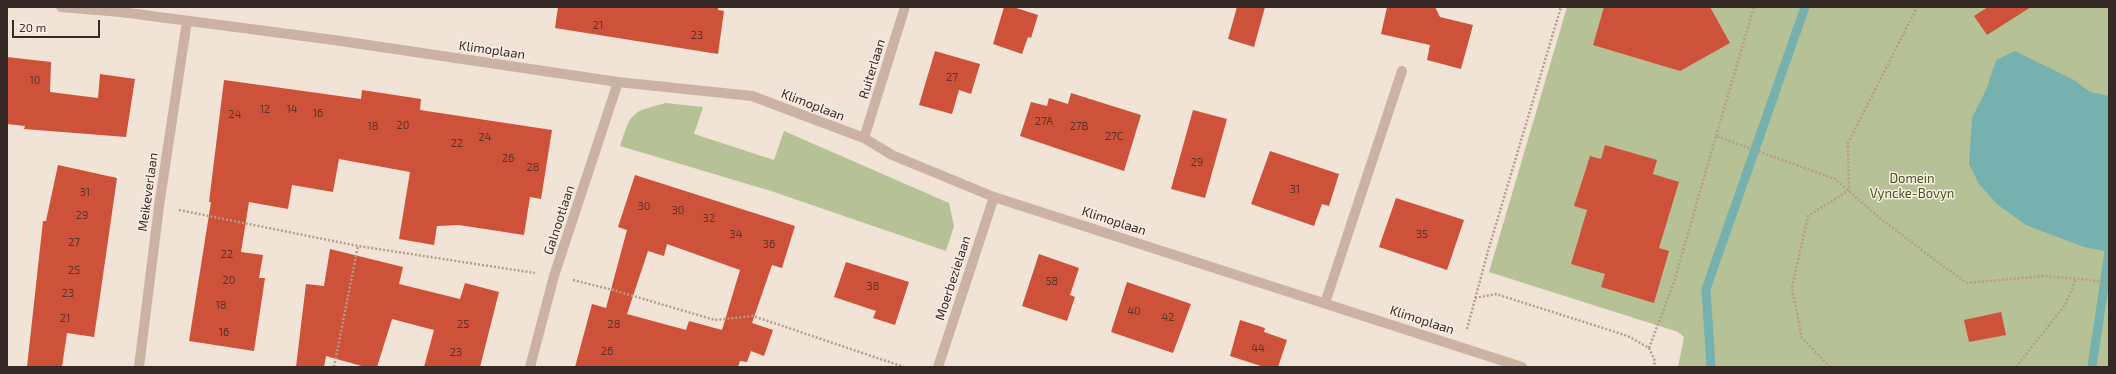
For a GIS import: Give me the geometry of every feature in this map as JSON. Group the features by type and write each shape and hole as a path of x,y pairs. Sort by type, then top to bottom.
{"street":[{"name":"Klimoplaan","path":"61,7 187,21 342,41 618,82 752,96 864,138 892,155 994,197 1522,367"},
{"name":"Ruiterlaan","path":"864,138 905,7"},
{"name":"Meikeverlaan","path":"139,367 159,206 187,21"},
{"path":"1325,303 1402,71"},
{"name":"Galnootlaan","path":"530,367 554,276 618,82"},
{"name":"Moerbezielaan","path":"938,367 994,197"}],"path":[{"path":"1462,347 1475,298 1561,7"},
{"path":"1649,348 1674,282 1754,7"},
{"path":"1849,190 1848,143 1917,7"},
{"path":"1716,136 1835,178 1881,219 1940,264 1968,283 2044,276 2093,280 2109,285"},
{"path":"1830,367 1802,338 1792,288 1808,216 1849,190"},
{"path":"159,206 358,246 554,276 613,290 715,320 753,316 904,367"},
{"path":"334,367 358,246"},
{"path":"2016,367 2065,305 2076,278"},
{"path":"1475,298 1496,294 1628,336 1649,348 1655,361 1654,367"}],"green space":[{"name":"Domein Vyncke-Bovyn","path":"1567,7 2109,7 2109,367 1678,367 1684,337 1678,332 1489,272"},
{"path":"666,103 703,107 694,134 774,160 784,131 949,203 954,226 946,251 771,191 620,146 627,126 634,115 646,109"}],"water":[{"path":"2015,51 2074,80 2090,92 2109,96 2109,252 2084,247 2026,225 1998,205 1979,184 1969,164 1972,118 1987,88 1996,60"}],"building":[{"path":"558,7 718,7 718,10 724,11 718,54 555,28"},
{"path":"1004,7 1013,7 1038,15 1031,38 1028,37 1022,54 993,44"},
{"path":"1237,7 1265,7 1254,47 1228,39"},
{"path":"1387,7 1435,7 1440,17 1473,25 1461,69 1427,60 1430,45 1381,34"},
{"path":"1604,7 1710,7 1730,43 1680,71 1593,45"},
{"path":"1988,7 2031,7 1987,35 1974,16"},
{"path":"935,51 980,64 971,94 959,90 952,114 919,105"},
{"path":"7,57 51,62 50,92 98,98 100,74 135,79 126,137 24,129 25,126 7,124"},
{"path":"224,80 361,99 362,90 421,99 420,110 552,130 541,199 530,197 524,235 459,225 437,226 434,245 399,239 410,172 339,159 333,192 292,185 288,209 249,202 241,252 263,255 259,278 265,278 254,351 189,341 211,202 209,202"},
{"path":"1071,93 1141,115 1124,171 1020,136 1031,102 1047,106 1049,98 1068,104"},
{"path":"1193,110 1227,119 1205,198 1171,189"},
{"path":"1605,145 1657,160 1653,174 1679,182 1659,248 1669,251 1654,303 1601,287 1605,274 1571,264 1587,210 1574,206 1590,156 1601,159"},
{"path":"1270,151 1339,174 1329,206 1322,204 1314,226 1251,204"},
{"path":"58,165 117,178 94,337 67,333 62,367 27,367 43,221 46,221"},
{"path":"635,175 795,226 782,268 772,265 752,323 773,330 764,356 751,351 747,362 740,361 738,367 575,367 592,304 606,308 627,230 618,227","holes":["667,244 740,270 722,330 689,321 686,330 627,314 648,251 664,256"]},
{"path":"1396,198 1464,220 1447,270 1379,247"},
{"path":"330,249 403,267 399,284 460,299 465,283 499,292 480,367 424,367 434,330 392,319 377,367 365,367 326,356 324,367 296,367 306,284 324,286"},
{"path":"1039,254 1079,268 1070,295 1075,297 1067,321 1022,306"},
{"path":"846,262 909,282 895,325 873,318 876,311 834,297"},
{"path":"1127,282 1191,304 1173,353 1111,332"},
{"path":"2001,312 2006,335 1969,342 1964,320"},
{"path":"1240,320 1265,328 1264,332 1287,340 1278,367 1264,367 1230,356"}],"waterway":[{"path":"1711,367 1706,289 1805,7"},
{"path":"2092,367 2109,252"}]}
